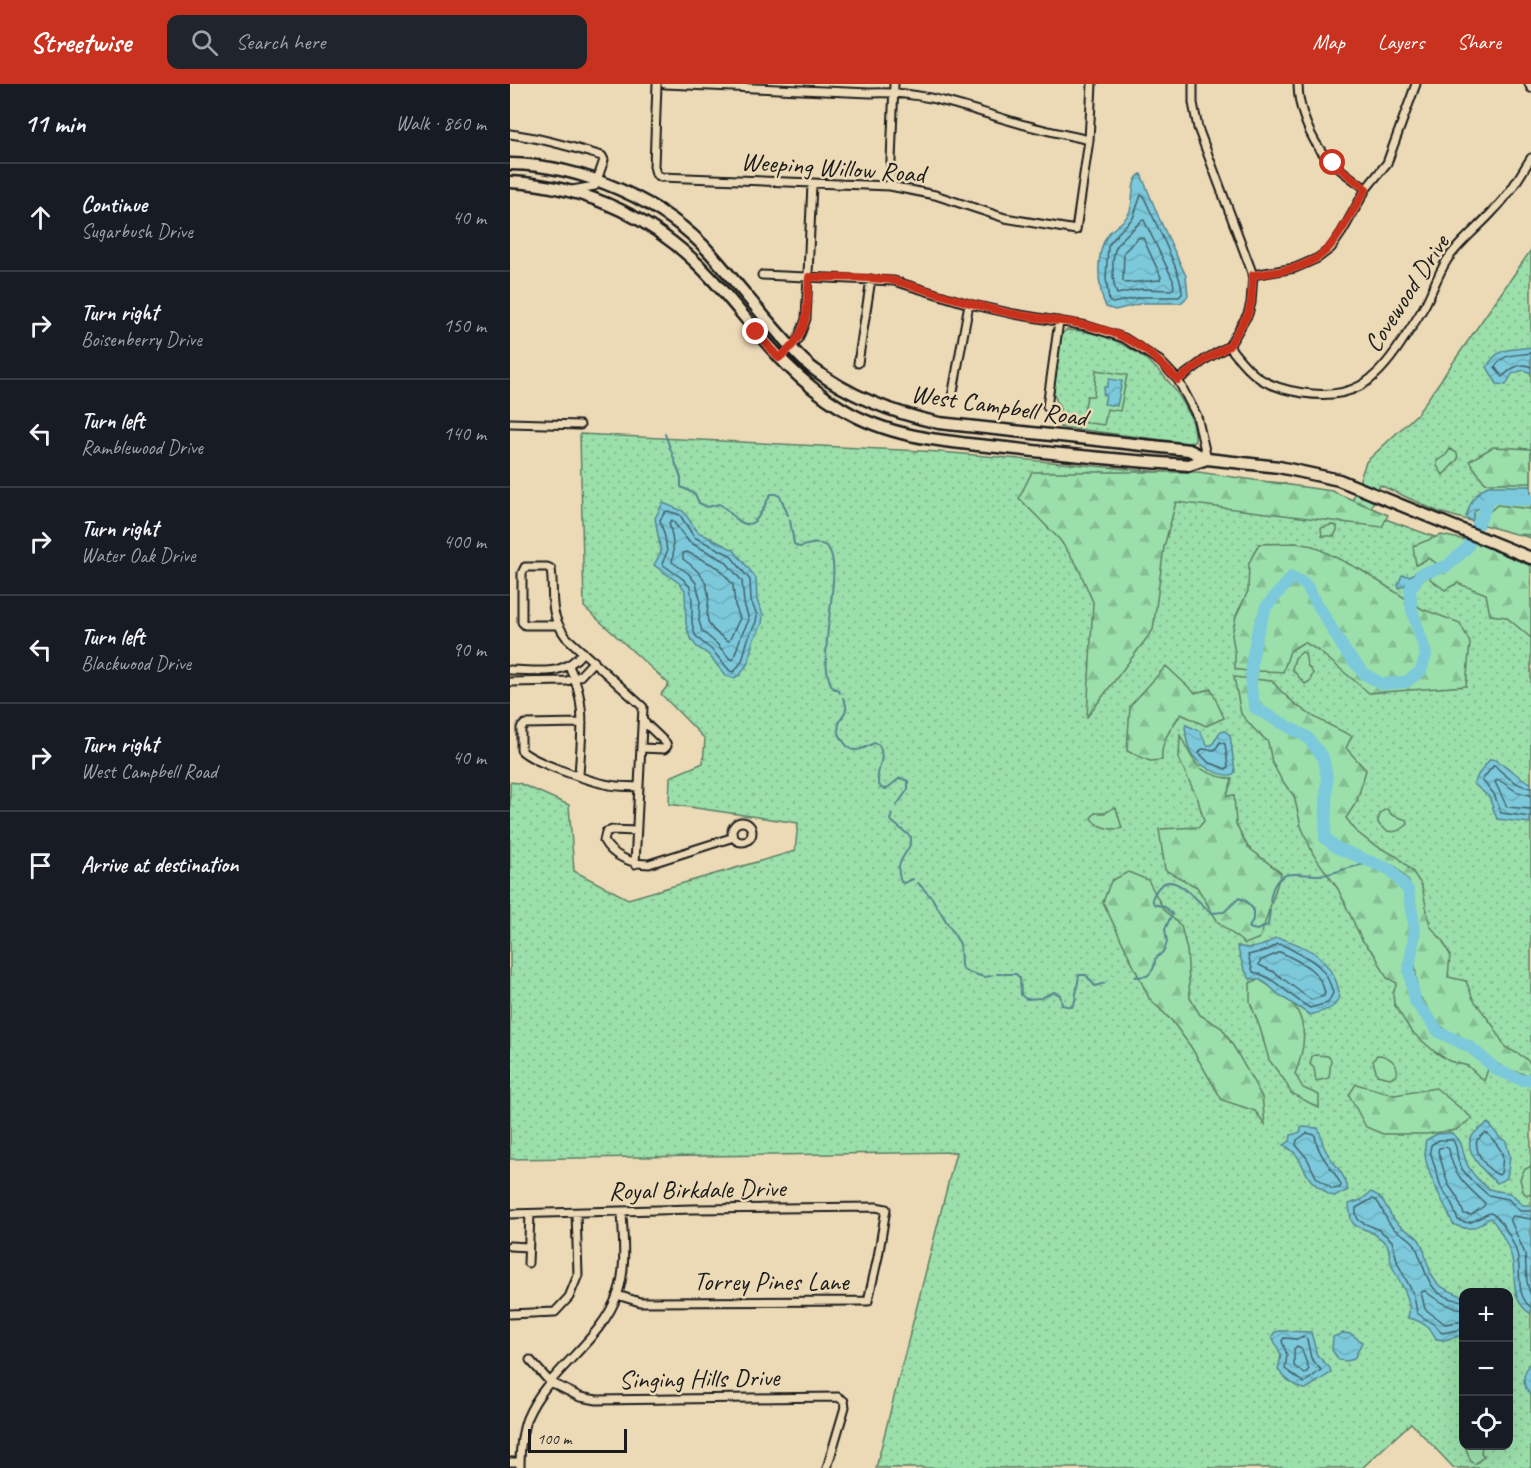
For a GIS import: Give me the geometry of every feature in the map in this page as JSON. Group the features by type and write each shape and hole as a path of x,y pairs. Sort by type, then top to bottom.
{"main road":[{"name":"West Campbell Road","path":"510,164 535,166 598,181 657,210 686,230 718,262 791,348 814,370 871,403 903,415 939,423 1189,450 1207,459 1321,474 1531,558"},
{"name":"West Campbell Road","path":"510,182 572,190 636,217 684,251 779,358 813,389 843,409 876,425 912,436 946,442 1157,463 1189,465 1207,459"},
{"path":"705,272 718,262"}],"street":[{"name":"Weeping Willow Road","path":"657,84 653,159 656,174 668,178 890,186 935,195 1005,218 1076,230 1089,140"},
{"path":"665,84 870,93 894,88 1089,140 1092,84"},
{"path":"1178,380 1206,359 1229,346 1248,314 1253,275 1200,135 1194,114 1193,84"},
{"path":"1298,84 1303,113 1320,149 1333,163 1366,189"},
{"path":"1253,275 1295,268 1324,254 1342,232 1366,189 1391,156 1416,84"},
{"path":"890,186 894,88"},
{"path":"510,134 567,145 602,156 604,160 595,186 572,190"},
{"name":"Covewood Drive","path":"1229,346 1243,366 1255,377 1284,390 1342,393 1368,382 1382,369 1413,324 1448,260 1496,208 1531,158"},
{"path":"779,358 791,348 803,331 806,319 812,184"},
{"path":"762,274 894,281 969,304 1087,326 1124,338 1160,361 1178,380 1197,416 1207,459"},
{"path":"858,363 871,279"},
{"path":"952,397 969,304"},
{"path":"1047,406 1059,321"},
{"path":"510,423 580,425"},
{"path":"557,625 530,626 522,622 522,573 525,567 551,569 551,596 557,625 566,637 643,707 636,864"},
{"path":"510,670 558,670 569,666 583,652"},
{"path":"510,682 559,682 575,678 594,661"},
{"path":"569,666 581,697 579,776"},
{"path":"641,748 664,749 667,746 666,742 643,721"},
{"path":"582,723 529,723 521,728 521,750 528,756 579,776 610,785 639,787"},
{"path":"636,831 612,830 603,836 604,841 612,851 636,864 649,864 734,837"},
{"name":"Royal Birkdale Drive","path":"510,1214 705,1209 886,1209"},
{"name":"Torrey Pines Lane","path":"617,1295 640,1302 868,1301 886,1209"},
{"path":"510,1462 520,1465 521,1442 526,1420 536,1400 598,1328 617,1295 624,1261 622,1211"},
{"path":"510,1314 555,1312 569,1298 578,1275 576,1213"},
{"path":"528,1263 530,1214"},
{"path":"510,1246 528,1247"},
{"path":"530,1360 550,1382"},
{"name":"Singing Hills Drive","path":"550,1382 580,1397 597,1400 838,1397 844,1401 845,1407 827,1468"}],"green space":[{"path":"1531,250 1531,538 1439,512 1380,485 1369,513 1531,572 1531,1468 1454,1468 1411,1423 1362,1468 876,1468 956,1152 510,1159 510,782 519,783 569,805 574,871 628,899 795,851 798,823 669,804 670,777 703,763 705,739 661,694 669,684 584,607 580,434 941,452 1283,483 1350,507 1366,462 1418,413"},
{"path":"1066,330 1103,336 1136,352 1150,363 1175,390 1185,406 1193,423 1195,441 1187,443 1060,427 1061,420 1057,416 1060,409 1053,392 1062,334"},
{"path":"1096,370 1127,375 1120,411 1107,409 1104,425 1082,422 1087,396 1094,396"},
{"path":"1493,447 1531,449 1531,483 1485,483 1469,461"},
{"path":"1450,449 1457,453 1458,459 1443,475 1437,466 1437,461"},
{"path":"1032,472 1198,472 1332,491 1388,515 1382,527 1176,502 1164,547 1153,630 1087,717 1093,602 1077,565 1060,540 1019,498"},
{"path":"1497,505 1531,509 1531,535 1515,534 1477,523"},
{"path":"1337,526 1334,536 1322,536 1321,528"},
{"path":"1441,535 1475,542 1531,566 1531,638 1506,617 1490,615 1486,594 1457,583 1445,590 1430,579 1436,563 1429,558 1416,565 1413,546"},
{"path":"1296,543 1313,546 1361,570 1422,609 1460,623 1470,643 1466,686 1369,693 1319,651 1304,642 1290,651 1283,672 1235,669 1232,635 1236,616 1248,591 1249,563 1259,544"},
{"path":"1302,652 1305,653 1307,665 1313,673 1310,681 1305,684 1292,669 1295,658"},
{"path":"1166,666 1195,693 1211,689 1224,718 1206,726 1181,714 1164,741 1162,760 1150,761 1127,751 1130,706"},
{"path":"1234,677 1272,681 1299,707 1352,736 1346,748 1366,770 1357,801 1346,818 1357,832 1371,843 1398,857 1413,872 1422,886 1430,926 1442,940 1450,955 1448,977 1466,981 1473,999 1494,1027 1505,1047 1524,1057 1531,1064 1528,1075 1506,1069 1491,1060 1474,1045 1441,1026 1428,1010 1418,994 1414,955 1418,938 1418,920 1409,882 1396,867 1356,852 1369,865 1384,869 1406,893 1411,927 1405,967 1411,996 1433,1032 1489,1066 1484,1081 1468,1066 1449,1061 1435,1052 1411,1031 1394,1004 1393,993 1397,983 1387,978 1375,955 1362,940 1338,889 1313,854 1301,826 1294,796 1272,762 1268,742 1241,714"},
{"path":"1180,735 1194,761 1204,771 1232,779 1227,796 1234,795 1236,824 1248,847 1281,873 1260,938 1245,944 1218,922 1197,887 1165,870 1159,829 1199,827 1204,821 1198,800 1179,759"},
{"path":"1116,808 1122,828 1105,828 1091,818 1095,813 1105,813"},
{"path":"1387,809 1392,815 1407,820 1408,824 1400,830 1392,832 1385,830 1378,820 1381,812"},
{"path":"1128,872 1148,880 1164,910 1181,926 1187,950 1190,998 1200,1015 1222,1028 1235,1049 1262,1097 1265,1124 1255,1111 1222,1100 1191,1047 1172,1021 1149,998 1103,902 1111,881"},
{"path":"1259,979 1287,998 1299,1014 1304,1040 1295,1074 1303,1088 1319,1095 1319,1108 1291,1093 1269,1060 1250,1002 1250,983"},
{"path":"1377,1055 1385,1056 1394,1063 1397,1075 1390,1078 1377,1075 1373,1061"},
{"path":"1312,1056 1328,1056 1331,1060 1329,1078 1316,1081 1314,1068 1310,1064"},
{"path":"1356,1084 1395,1095 1436,1088 1472,1118 1456,1130 1426,1134 1383,1134 1366,1127 1349,1095"},
{"path":"1531,1166 1531,1195 1525,1194 1520,1179 1524,1170"},
{"path":"1466,1450 1481,1450 1484,1456 1475,1464 1471,1462"}],"water":[{"path":"1141,174 1186,276 1188,296 1181,303 1143,303 1115,310 1106,307 1103,299 1099,280 1101,249 1109,233 1129,213 1135,181"},
{"path":"1531,347 1531,373 1524,370 1512,374 1506,385 1497,384 1487,367 1496,355 1506,350"},
{"path":"1109,379 1122,381 1117,406 1104,404 1106,395 1103,395 1104,387 1107,387"},
{"path":"1488,486 1531,486 1531,504 1492,502 1475,510 1472,521 1466,517 1471,503 1479,492"},
{"path":"663,503 683,511 698,532 734,550 756,578 757,600 763,614 762,624 753,641 748,663 740,675 734,678 726,676 708,654 697,647 690,638 686,624 685,590 654,565 661,552 655,518"},
{"path":"1423,568 1426,573 1416,583 1399,588 1402,575 1410,576"},
{"path":"1186,725 1200,731 1207,745 1212,745 1220,732 1225,731 1230,735 1235,772 1231,776 1203,766 1193,756 1186,738"},
{"path":"1490,759 1499,762 1531,783 1530,823 1497,819 1489,797 1474,784"},
{"path":"1275,938 1304,947 1323,961 1338,988 1337,1002 1332,1007 1310,1015 1259,979 1250,979 1244,969 1237,946 1257,947"},
{"path":"1488,1123 1500,1138 1506,1141 1510,1157 1507,1178 1497,1183 1476,1161 1470,1147 1474,1133"},
{"path":"1301,1127 1318,1128 1324,1147 1341,1172 1348,1190 1336,1196 1329,1195 1312,1181 1298,1157 1284,1145 1290,1141 1291,1135 1301,1132"},
{"path":"1451,1133 1459,1140 1467,1164 1482,1183 1492,1190 1511,1194 1522,1205 1531,1205 1531,1314 1519,1302 1515,1289 1511,1254 1497,1226 1490,1218 1472,1228 1453,1224 1429,1172 1426,1161 1426,1140 1437,1134"},
{"path":"1371,1192 1376,1195 1393,1219 1419,1239 1436,1282 1459,1295 1459,1336 1444,1340 1436,1339 1425,1325 1408,1318 1408,1298 1393,1268 1387,1244 1373,1233 1353,1224 1350,1217 1349,1204 1361,1200"},
{"path":"1275,1332 1311,1332 1317,1355 1330,1368 1331,1373 1306,1389 1291,1382 1278,1370 1281,1355 1272,1336"},
{"path":"1343,1333 1351,1334 1362,1342 1354,1359 1347,1361 1339,1360 1332,1350 1333,1337"},
{"path":"1531,1360 1531,1396 1525,1387 1524,1378"}],"waterway":[{"path":"665,434 681,478 681,487 695,494 699,503 708,507 719,504 742,523 748,524 761,513 771,494 776,494 780,496 788,515"},
{"path":"1531,500 1491,496 1467,548 1447,566 1421,574 1410,589 1412,610 1426,654 1421,671 1406,682 1382,684 1365,674 1347,654 1306,585 1292,577 1266,607 1257,634 1252,660 1251,689 1255,708 1307,737 1323,757 1327,777 1325,838 1337,848 1391,870 1408,890 1415,929 1409,970 1415,1001 1439,1032 1470,1047 1497,1070 1522,1080 1531,1079"},
{"path":"790,520 794,544 799,547 820,544 826,546 832,556 832,590 826,656 828,674 833,688 840,693"},
{"path":"843,698 846,709 840,720 839,728 846,745 853,750 863,749 874,743 879,745 882,757 878,783 881,788 886,789 900,778 908,781 908,789 897,805"},
{"path":"892,814 890,820 911,837 909,848 900,862 901,882 913,879"},
{"path":"1270,902 1276,883 1286,875 1323,875 1373,863"},
{"path":"918,883 932,898 960,944 961,966 965,971 984,977 991,976"},
{"path":"1135,977 1147,976 1151,972 1155,959 1164,951 1167,942 1165,929 1172,914 1165,907 1154,904 1152,899 1158,888 1166,883 1182,886 1212,913 1224,912 1239,898 1246,901 1253,909 1253,919 1249,928 1257,930 1268,925 1270,910"},
{"path":"997,974 1016,974 1020,978 1021,995 1026,999 1041,998 1054,992 1060,995 1062,1005 1072,1007 1079,975 1086,975 1095,986 1105,983"}],"route":[{"path":"756,332 779,358 791,348 803,331 809,277 894,281 969,304 1108,332 1142,348 1160,361 1178,380 1206,359 1229,346 1237,335 1251,303 1253,275 1278,272 1308,263 1324,254 1336,241 1366,189 1333,163"}]}
